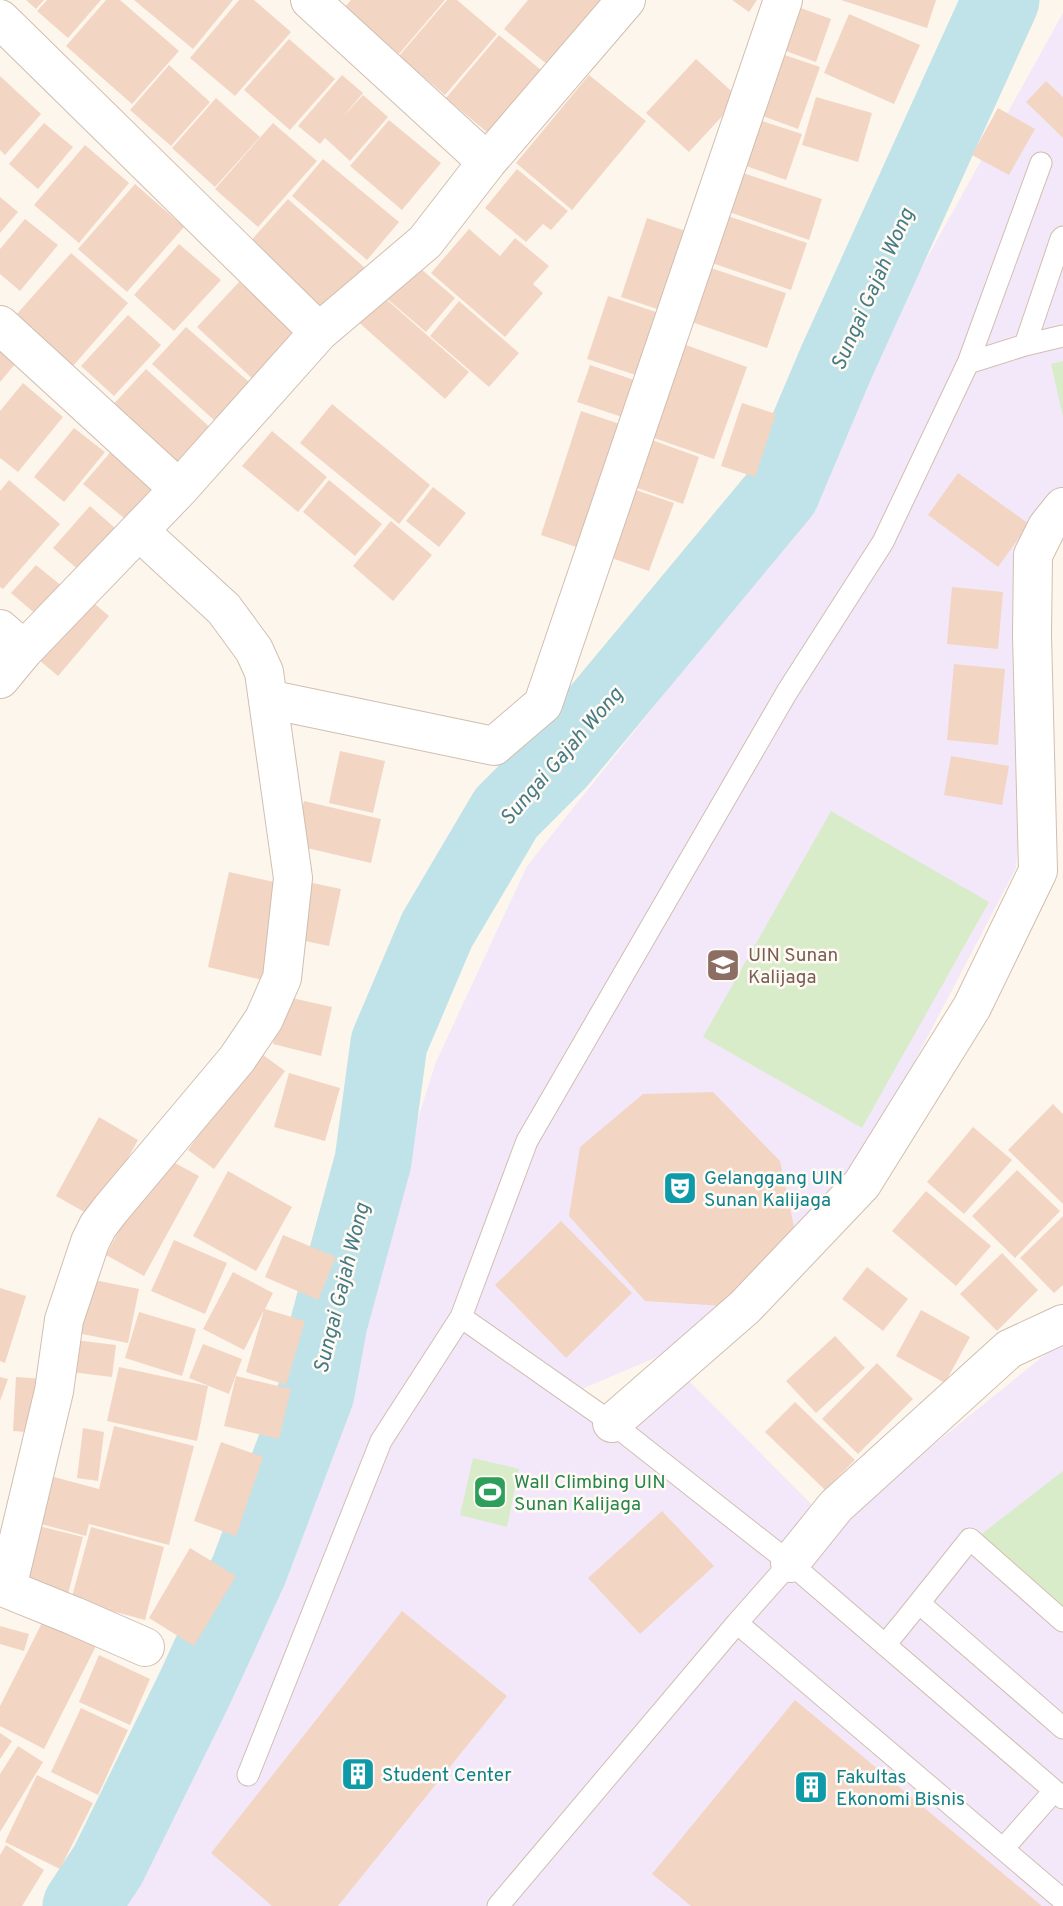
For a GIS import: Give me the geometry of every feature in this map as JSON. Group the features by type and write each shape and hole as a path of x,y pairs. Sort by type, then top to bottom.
{"street":[{"path":"310,0 487,162"},
{"path":"8,653 139,531 319,332 425,242 487,162 626,0"},
{"path":"268,699 494,746 543,704 783,0"},
{"path":"0,19 319,332"},
{"path":"0,325 179,489"},
{"path":"612,1423 745,1307 862,1184 972,1007 1051,870 1032,635 1033,555 1047,527 1063,506"},
{"path":"139,531 224,609 254,650 264,672 293,878 282,978 264,1019 237,1059 111,1209 90,1242 64,1320 54,1391 3,1587 145,1647"},
{"path":"790,1563 836,1506 1009,1349 1063,1324"}],"lane":[{"path":"248,1775 381,1441 461,1317 527,1140 787,692 883,542 968,363 1041,163"},
{"path":"1025,345 1063,237"},
{"path":"968,363 1063,336"},
{"path":"461,1317 612,1423 790,1563 1059,1795 1003,1849"},
{"path":"885,1645 970,1539 1063,1621"},
{"path":"498,1906 790,1563"},
{"path":"919,1603 1063,1728"},
{"path":"737,1623 1063,1900"}],"shaded area":[{"name":"UIN Sunan Kalijaga","path":"1063,13 1063,510 1041,520 1016,868 863,1160 741,1297 657,1357 582,1389 618,1422 683,1375 833,1526 1063,1340 1063,1906 92,1906 173,1780 279,1552 436,1062 527,866 734,606"}],"green space":[{"path":"1063,361 1063,417 1051,364"},
{"path":"831,811 989,902 862,1128 703,1037"},
{"name":"Wall Climbing UIN Sunan Kalijaga","path":"473,1458 519,1469 507,1527 460,1515"},
{"path":"1063,1471 1063,1612 979,1536"}],"building":[{"path":"26,0 44,0 36,9"},
{"path":"47,0 101,0 68,38 37,11"},
{"path":"106,0 120,0 179,51 132,104 66,46"},
{"path":"134,0 233,0 193,49"},
{"path":"239,0 254,0 291,32 235,96 190,58"},
{"path":"351,0 445,0 399,54 344,8"},
{"path":"447,0 457,0 497,34 445,95 399,56"},
{"path":"528,0 613,0 554,70 504,29"},
{"path":"732,0 757,0 749,12"},
{"path":"841,0 936,0 927,28"},
{"path":"787,3 831,19 816,62 772,46"},
{"path":"849,14 920,45 894,104 824,73"},
{"path":"499,35 541,70 488,133 446,98"},
{"path":"289,39 335,79 290,130 244,90"},
{"path":"770,50 820,67 798,129 749,111"},
{"path":"696,59 739,98 689,152 646,113"},
{"path":"169,65 210,102 171,146 130,110"},
{"path":"342,75 363,93 341,119 363,95 388,117 350,161 325,138 320,144 298,126"},
{"path":"589,75 646,121 572,210 516,163"},
{"path":"0,76 41,114 5,155 0,150"},
{"path":"1046,81 1063,97 1063,138 1026,102"},
{"path":"816,97 872,113 858,162 802,145"},
{"path":"216,98 260,137 215,187 172,148"},
{"path":"998,108 1035,129 1009,175 972,155"},
{"path":"747,116 802,134 786,180 732,161"},
{"path":"389,120 441,163 402,210 350,166"},
{"path":"44,123 73,147 38,189 9,164"},
{"path":"273,123 317,161 258,227 215,189"},
{"path":"85,145 129,183 79,243 34,205"},
{"path":"323,159 399,222 367,260 292,196"},
{"path":"517,169 568,211 551,230 543,224 526,242 485,208"},
{"path":"731,169 822,199 809,240 718,208"},
{"path":"135,184 184,227 127,292 78,249"},
{"path":"0,197 18,212 0,233"},
{"path":"288,199 365,268 327,312 249,243"},
{"path":"719,213 807,243 791,290 703,260"},
{"path":"647,218 698,235 672,314 621,297"},
{"path":"25,219 58,245 20,291 0,274 0,249"},
{"path":"469,229 500,256 515,238 549,266 533,284 543,293 505,337 431,273"},
{"path":"179,244 221,280 174,331 134,295"},
{"path":"71,253 128,303 73,366 16,315"},
{"path":"414,263 455,298 426,332 385,297"},
{"path":"702,265 786,293 767,348 683,319"},
{"path":"239,282 298,335 255,381 197,327"},
{"path":"378,292 469,372 445,399 355,319"},
{"path":"608,296 656,312 649,334 651,380 587,359"},
{"path":"459,301 519,353 489,387 430,336"},
{"path":"128,315 161,345 114,396 81,366"},
{"path":"186,327 249,382 214,420 152,364"},
{"path":"672,340 747,367 714,459 640,433"},
{"path":"0,350 16,363 0,382"},
{"path":"590,365 649,385 637,422 577,402"},
{"path":"146,369 215,432 180,473 109,409"},
{"path":"23,383 63,417 18,472 0,458 0,411"},
{"path":"742,403 776,414 755,477 721,466"},
{"path":"332,404 430,485 399,524 300,443"},
{"path":"581,411 632,428 591,552 541,535"},
{"path":"74,428 105,452 64,502 34,477"},
{"path":"272,431 327,477 298,512 242,466"},
{"path":"638,435 699,457 683,504 623,483"},
{"path":"114,448 166,491 136,528 83,484"},
{"path":"958,473 1029,524 998,567 928,515"},
{"path":"9,480 60,524 3,589 0,587 0,491"},
{"path":"329,480 382,524 355,556 303,512"},
{"path":"624,486 674,503 649,571 600,554"},
{"path":"433,487 466,513 439,547 406,521"},
{"path":"90,506 123,535 87,577 53,548"},
{"path":"391,521 432,555 393,601 353,566"},
{"path":"36,565 63,587 38,616 11,593"},
{"path":"952,587 1003,592 998,649 947,644"},
{"path":"83,594 109,616 58,676 32,654"},
{"path":"954,664 1005,669 998,745 947,740"},
{"path":"340,751 385,761 373,813 329,803"},
{"path":"951,756 1009,766 1002,805 944,795"},
{"path":"304,801 381,819 371,863 294,845"},
{"path":"229,872 287,885 267,981 208,967"},
{"path":"303,881 341,889 329,946 291,938"},
{"path":"283,996 332,1007 321,1056 273,1044"},
{"path":"259,1052 285,1071 214,1169 188,1150"},
{"path":"289,1073 340,1088 325,1141 274,1127"},
{"name":"Gelanggang UIN Sunan Kalijaga","path":"713,1092 780,1161 795,1231 723,1306 645,1301 569,1216 580,1147 643,1094"},
{"path":"1053,1104 1063,1114 1063,1204 1008,1150"},
{"path":"99,1117 138,1140 95,1218 56,1196"},
{"path":"973,1127 1012,1160 964,1214 927,1182"},
{"path":"160,1155 199,1176 144,1276 106,1255"},
{"path":"1017,1170 1060,1211 1015,1258 972,1216"},
{"path":"228,1171 292,1207 256,1271 193,1236"},
{"path":"926,1191 991,1246 956,1286 892,1231"},
{"path":"1063,1216 1063,1285 1054,1293 1020,1258"},
{"path":"561,1221 632,1293 566,1358 495,1285"},
{"path":"283,1235 336,1257 318,1300 265,1277"},
{"path":"174,1240 227,1263 205,1314 151,1291"},
{"path":"1002,1253 1038,1290 997,1331 960,1294"},
{"path":"867,1267 908,1299 883,1331 842,1299"},
{"path":"233,1272 273,1293 265,1309 305,1321 286,1385 246,1372 264,1310 244,1350 203,1329"},
{"path":"84,1278 139,1289 128,1343 72,1332"},
{"path":"0,1288 26,1296 5,1363 0,1361"},
{"path":"921,1310 970,1337 945,1383 896,1356"},
{"path":"139,1312 196,1329 182,1376 125,1358"},
{"path":"835,1336 865,1368 816,1413 786,1381"},
{"path":"75,1340 116,1345 112,1377 71,1372"},
{"path":"203,1344 242,1359 229,1394 189,1378"},
{"path":"877,1363 913,1399 858,1454 822,1419"},
{"path":"119,1367 208,1386 197,1441 107,1421"},
{"path":"236,1376 291,1389 279,1439 224,1426"},
{"path":"0,1377 8,1379 0,1401"},
{"path":"16,1377 45,1379 41,1433 13,1431"},
{"path":"795,1402 855,1460 825,1490 765,1432"},
{"path":"114,1426 194,1446 169,1545 89,1524 86,1536 26,1520 39,1473 99,1489"},
{"path":"83,1428 104,1432 98,1481 77,1478"},
{"path":"221,1442 263,1457 236,1536 194,1521"},
{"path":"662,1511 714,1566 640,1634 588,1578"},
{"path":"35,1525 83,1537 68,1594 20,1582"},
{"path":"91,1527 164,1547 145,1620 71,1600"},
{"path":"190,1548 236,1576 194,1646 149,1618"},
{"name":"Student Center","path":"402,1611 507,1696 338,1906 272,1906 211,1853"},
{"path":"47,1613 99,1640 44,1749 0,1726 0,1706"},
{"path":"0,1626 29,1634 24,1651 0,1644"},
{"path":"99,1655 150,1679 130,1725 79,1702"},
{"name":"Fakultas Ekonomi Bisnis","path":"795,1700 1042,1906 691,1906 652,1874"},
{"path":"81,1708 128,1730 98,1795 51,1772"},
{"path":"0,1733 12,1741 0,1759"},
{"path":"18,1746 43,1762 0,1832 0,1774"},
{"path":"37,1775 93,1803 60,1869 5,1842"},
{"path":"6,1845 44,1870 22,1906 0,1906 0,1855"}],"waterway":[{"name":"Sungai Gajah Wong","path":"81,1906 108,1865 194,1690 249,1570 316,1393 329,1323 373,1161 389,1043 437,930 506,813 559,760 781,493 836,363 1001,0"}],"place":[{"name":"UIN Sunan Kalijaga","path":"723,965"},
{"name":"Gelanggang UIN Sunan Kalijaga","path":"680,1188"},
{"name":"Wall Climbing UIN Sunan Kalijaga","path":"490,1492"},
{"name":"Student Center","path":"358,1774"},
{"name":"Fakultas Ekonomi Bisnis","path":"811,1787"}]}
